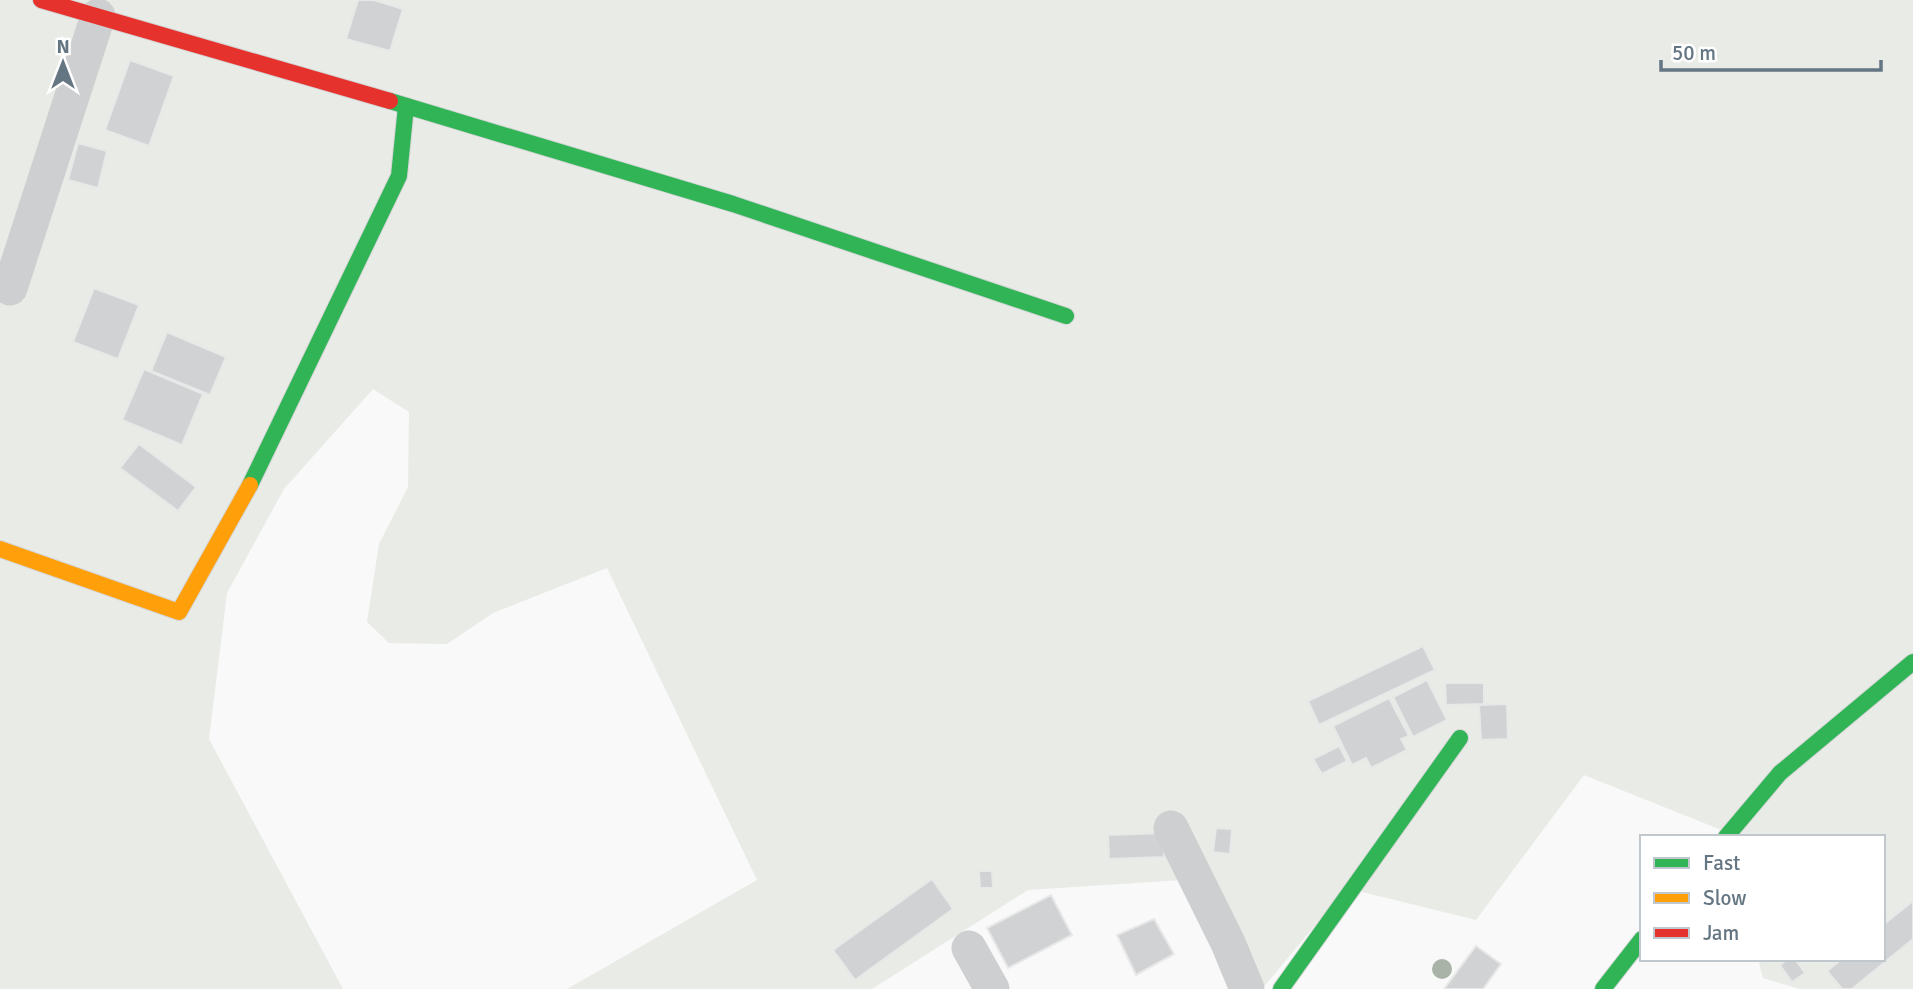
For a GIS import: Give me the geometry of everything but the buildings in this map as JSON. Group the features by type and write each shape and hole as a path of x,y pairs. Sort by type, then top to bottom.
{"street":[{"path":"41,0 733,204 1066,316"},
{"path":"10,288 98,16"},
{"path":"0,549 179,612 237,512 399,176 406,106"},
{"path":"1728,835 1780,773 1913,662"},
{"path":"1281,989 1460,738"},
{"path":"1171,828 1228,943 1247,989"},
{"path":"1603,989 1640,942"},
{"path":"969,948 992,989"}],"shaded area":[{"path":"0,0 1913,0 1913,989 1800,989 1763,978 1759,961 1885,961 1885,835 1730,835 1584,775 1476,920 1346,888 1262,989 1213,878 1028,890 872,989 567,989 757,880 607,568 493,613 447,644 389,643 367,622 379,544 408,487 409,412 373,389 284,489 227,593 209,739 343,989 0,989"}],"traffic: fast":[{"path":"390,101 733,204 1066,316"},
{"path":"250,485 399,176 406,106"},
{"path":"1728,835 1780,773 1913,662"},
{"path":"1281,989 1460,738"},
{"path":"1603,989 1640,942"}],"traffic: slow":[{"path":"0,549 179,612 250,485"}],"traffic: jam":[{"path":"41,0 390,101"}]}
